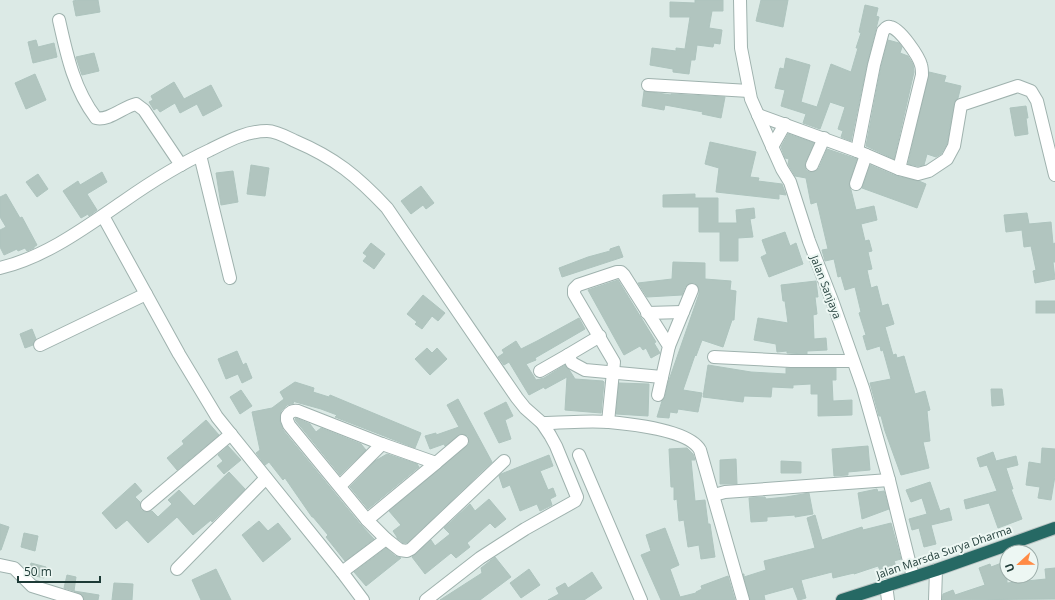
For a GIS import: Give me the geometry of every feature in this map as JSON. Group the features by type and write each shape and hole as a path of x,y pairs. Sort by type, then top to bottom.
{"highway":[{"name":"Jalan Marsda Surya Dharma","path":"842,600 936,570 1055,528"}],"street":[{"name":"Jalan Sanjaya","path":"740,0 741,48 749,91 772,147 790,182 809,241 833,303 865,395 890,480 913,577"},
{"path":"59,20 70,68 81,92 96,118 107,118 129,106 136,104 144,110 182,165"},
{"path":"856,184 874,65 882,31 890,27 896,29 910,46 918,57 922,66 922,75 899,169"},
{"path":"648,85 749,91"},
{"path":"758,115 824,138 899,169 918,174 929,171 947,159 954,146 961,105 1018,86 1031,91 1037,101 1055,175"},
{"path":"772,147 785,124"},
{"path":"0,268 52,248 182,165 250,132 268,131 287,137 318,151 340,164 367,186 387,208 517,398 525,408 542,423 556,446 577,497 575,502 525,529 480,558 426,600"},
{"path":"812,165 824,138"},
{"path":"200,155 230,278"},
{"path":"103,216 179,354 217,417 363,600"},
{"path":"608,422 613,359 574,294 574,289 578,285 621,272 669,346"},
{"path":"658,395 669,346 692,290"},
{"path":"40,345 146,294"},
{"path":"648,313 683,312"},
{"path":"540,371 600,336"},
{"path":"568,355 572,363 585,370 662,377"},
{"path":"714,357 791,361 852,361"},
{"path":"436,463 382,444 298,410 293,410 287,416 289,425 367,520 386,539 400,550 407,551 410,549 504,461"},
{"path":"542,423 608,422 668,431 693,441 700,450 743,600"},
{"path":"147,505 231,434"},
{"path":"367,520 462,441"},
{"path":"340,486 382,444"},
{"path":"579,455 641,600"},
{"path":"177,569 266,478"},
{"path":"714,495 725,492 890,480"},
{"path":"342,572 386,539"},
{"path":"0,565 14,568 32,586 77,600"},
{"path":"936,570 936,600"},
{"path":"886,585 888,600"}],"building":[{"path":"98,0 100,12 76,16 73,1"},
{"path":"695,0 723,0 723,11 712,11 709,28 722,30 720,44 714,43 713,47 697,45 695,60 691,60 689,74 673,72 673,69 650,65 652,48 676,51 676,48 685,49 690,17 670,17 670,2 695,3"},
{"path":"761,0 788,0 783,27 756,21"},
{"path":"865,5 878,8 876,16 879,17 867,64 851,141 841,137 843,131 838,129 845,107 830,102 820,129 803,123 806,114 781,106 785,90 775,88 780,68 784,69 786,58 810,65 801,102 817,107 831,64 851,72 858,48 856,48 861,33 859,32"},
{"path":"36,40 38,47 54,43 57,57 33,63 28,42"},
{"path":"888,40 899,43 902,47 900,53 908,56 913,64 914,72 894,159 866,146 881,67"},
{"path":"94,53 99,71 82,75 76,57"},
{"path":"929,72 946,76 944,82 961,86 958,98 954,104 947,144 941,154 936,157 927,154 924,165 918,166 908,164"},
{"path":"35,74 46,100 26,109 15,83"},
{"path":"174,82 184,99 211,85 222,106 203,116 197,104 180,113 175,103 160,112 157,108 154,110 149,102 153,100 151,96"},
{"path":"644,91 671,95 725,97 721,118 702,114 703,112 665,105 664,110 642,106"},
{"path":"1026,106 1028,134 1015,136 1010,108"},
{"path":"788,134 814,143 805,165 806,170 809,172 813,172 819,168 827,149 857,159 849,185 856,210 874,206 877,220 861,224 865,241 869,240 872,251 868,252 872,269 867,270 871,288 877,286 882,306 888,304 894,324 885,327 893,355 896,354 897,358 904,356 915,394 925,391 930,410 927,411 930,441 923,442 929,468 901,475 881,416 879,416 870,383 891,379 883,350 881,351 880,346 867,350 863,336 866,335 859,313 861,312 855,287 845,290 841,276 838,277 834,259 825,261 822,250 828,249 817,202 811,204 806,178 795,176 788,164 789,159 785,158 781,147"},
{"path":"710,142 756,152 750,177 759,178 758,181 782,184 786,195 779,194 779,199 716,192 719,168 705,164"},
{"path":"251,165 269,168 265,196 247,194"},
{"path":"870,165 896,176 926,184 917,208 862,188"},
{"path":"233,171 238,202 221,205 216,173"},
{"path":"102,172 107,182 87,194 97,210 89,216 88,214 81,218 63,191 78,181 80,185"},
{"path":"38,174 48,189 37,197 26,182"},
{"path":"421,186 434,203 426,209 423,205 411,214 401,201"},
{"path":"6,194 20,218 22,217 37,245 27,251 25,248 18,251 17,249 4,255 0,247 0,230 6,227 0,217 0,197"},
{"path":"695,194 695,198 718,198 718,223 737,223 736,210 754,208 755,218 750,219 753,237 738,238 738,261 720,261 720,232 699,232 699,207 663,207 663,195"},
{"path":"1027,213 1029,224 1051,222 1053,244 1055,243 1055,262 1053,262 1055,279 1035,283 1033,271 1036,270 1031,246 1024,247 1022,230 1006,232 1004,215"},
{"path":"785,232 790,246 796,243 803,264 769,277 761,257 767,254 762,240"},
{"path":"371,243 385,254 374,269 363,261 367,256 363,253"},
{"path":"619,246 623,257 562,277 559,268 588,257 610,251 610,249"},
{"path":"673,262 705,263 705,279 731,281 730,290 736,291 734,320 732,320 723,347 702,340 696,356 695,355 683,390 702,393 698,412 678,409 677,413 670,412 669,418 657,417 699,294 699,289 695,283 691,283 685,287 682,295 647,297 638,283 672,279"},
{"path":"618,280 656,342 654,343 660,353 651,358 646,348 643,350 640,346 624,355 588,290"},
{"path":"816,281 818,297 815,297 817,314 813,315 814,339 826,338 827,350 807,351 807,354 787,353 787,351 777,352 776,344 754,340 758,318 788,323 781,285"},
{"path":"423,295 445,313 438,321 432,316 422,329 415,324 417,322 407,314"},
{"path":"1036,301 1055,301 1055,313 1036,313"},
{"path":"579,318 585,329 535,358 536,360 526,364 536,380 544,378 565,365 575,379 603,381 601,413 565,410 567,377 545,389 544,387 529,395 509,362 504,365 498,357 504,353 502,350 516,341 521,349"},
{"path":"32,329 36,339 33,345 25,348 20,334"},
{"path":"427,348 432,353 437,348 447,359 430,375 415,359"},
{"path":"237,351 243,365 246,363 252,378 242,383 238,374 226,379 218,359"},
{"path":"708,365 751,372 786,374 786,368 836,368 836,380 832,380 833,401 852,400 852,415 818,416 818,394 811,394 811,384 793,385 793,388 772,387 771,397 744,396 743,402 703,397"},
{"path":"295,382 314,388 313,392 329,397 330,395 421,433 415,448 335,417 337,415 321,409 292,401 294,403 287,405 281,411 280,420 283,430 374,539 345,561 326,537 328,535 312,517 285,478 283,480 269,462 265,465 256,453 260,450 252,412 272,408 284,399 280,392"},
{"path":"619,383 649,384 648,416 616,414"},
{"path":"991,389 1002,389 1004,405 992,406"},
{"path":"241,390 252,406 240,414 230,397"},
{"path":"458,399 492,462 407,543 403,543 397,538 393,531 401,525 389,511 469,444 468,436 461,434 445,446 444,444 430,449 425,436 436,433 436,435 459,427 447,405"},
{"path":"506,402 513,416 505,420 511,439 499,443 484,413"},
{"path":"296,418 310,424 316,432 321,428 361,444 366,450 340,475 296,421"},
{"path":"206,420 219,435 177,470 167,458 184,444 182,441"},
{"path":"228,446 241,460 224,474 217,466 223,461 218,455"},
{"path":"868,446 870,470 848,472 848,475 834,476 832,449"},
{"path":"687,448 693,454 695,460 691,460 695,501 705,500 715,557 701,559 699,545 688,547 684,520 679,521 677,499 674,500 674,487 671,487 669,449"},
{"path":"1042,448 1055,449 1055,476 1051,500 1038,498 1040,487 1026,485 1029,462 1041,464"},
{"path":"993,452 996,461 1016,456 1018,465 1006,468 1013,489 1011,489 1022,519 998,528 989,503 966,509 964,500 997,491 987,465 980,467 977,458"},
{"path":"387,454 417,464 419,467 368,509 350,487 375,461"},
{"path":"549,455 553,466 540,471 548,490 553,488 556,496 550,499 552,505 540,511 537,504 520,511 510,485 503,488 499,476"},
{"path":"736,459 737,484 720,484 720,460"},
{"path":"781,461 801,462 801,473 781,473"},
{"path":"229,472 245,489 212,522 211,520 193,535 177,517 148,543 127,520 116,529 102,513 135,483 142,491 135,497 140,502 141,510 145,512 152,511 158,517 172,504 168,500 179,490 194,506"},
{"path":"930,482 940,511 949,508 952,520 931,525 936,544 924,547 919,528 912,530 909,519 927,514 922,498 911,502 906,490"},
{"path":"877,489 878,492 884,491 889,509 862,519 858,493"},
{"path":"809,493 813,514 795,517 795,515 767,517 767,521 751,522 749,498 765,497 766,499"},
{"path":"489,499 506,519 495,528 490,523 467,543 470,547 456,558 451,553 425,574 412,557 431,540 435,546 450,534 444,528 470,504 475,511"},
{"path":"815,515 822,540 862,527 863,530 891,523 901,559 894,561 896,566 881,572 878,566 854,574 833,578 832,572 801,580 806,598 799,600 793,587 764,595 765,600 750,600 743,574 744,577 766,570 764,561 815,548 807,518"},
{"path":"259,521 268,531 278,523 291,539 263,562 242,535"},
{"path":"0,524 9,527 1,550 0,550"},
{"path":"665,528 679,565 670,569 680,597 696,593 702,589 701,586 728,576 735,600 661,600 641,555 651,551 646,535"},
{"path":"24,533 38,536 35,551 21,547"},
{"path":"386,548 395,556 401,558 366,586 354,572"},
{"path":"495,557 511,577 480,600 440,600 482,573 481,568"},
{"path":"31,563 46,567 44,578 31,575 29,572"},
{"path":"990,564 991,567 999,564 999,584 1039,584 1039,580 1046,579 1045,569 1055,568 1055,599 942,600 943,594 953,590 955,595 985,585 979,568"},
{"path":"216,569 231,600 201,600 192,580"},
{"path":"529,569 540,585 521,598 510,583"},
{"path":"592,572 602,588 584,600 548,600 559,594 556,588 565,583 568,588"},
{"path":"67,575 76,577 74,591 64,588"},
{"path":"114,583 133,584 132,600 112,600"},
{"path":"74,591 99,595 98,600 84,600 82,595"}]}
